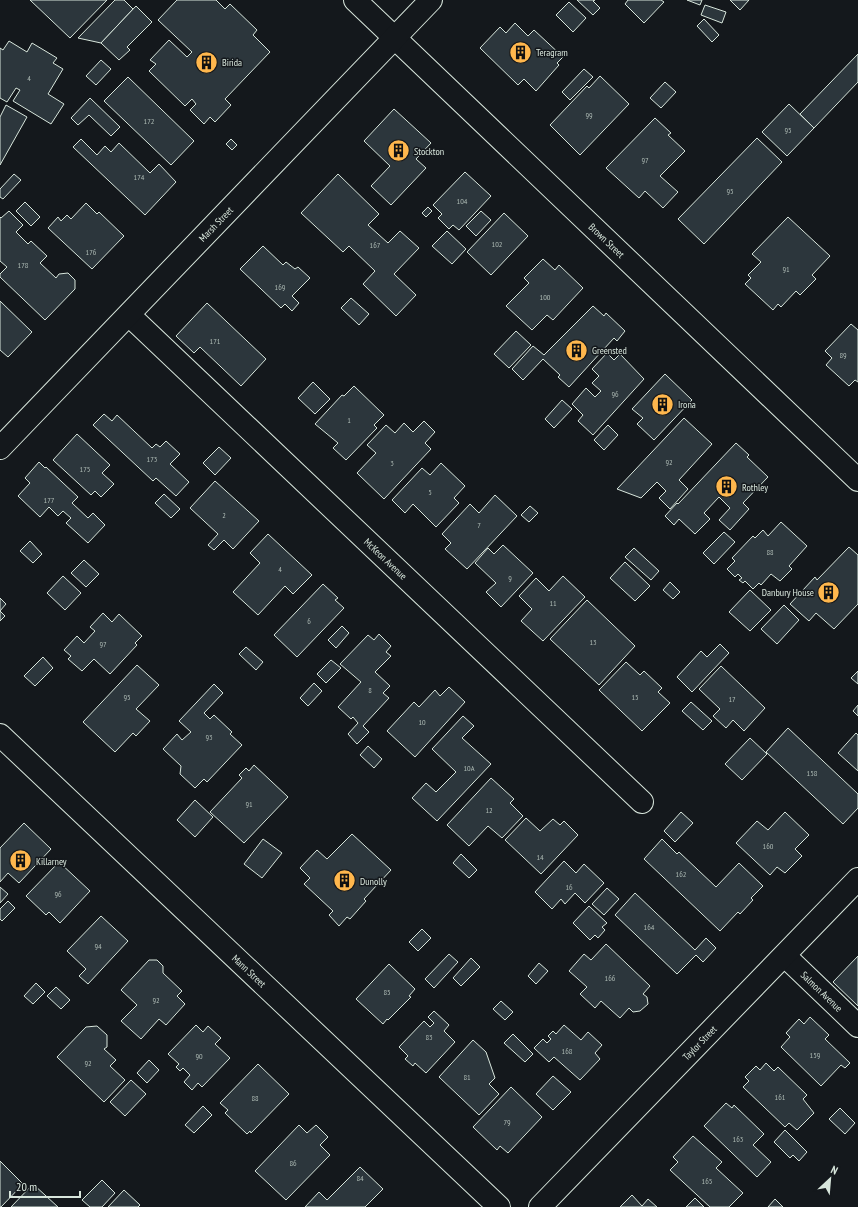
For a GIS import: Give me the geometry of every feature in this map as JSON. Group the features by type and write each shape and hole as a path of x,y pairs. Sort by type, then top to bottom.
{"street":[{"name":"Brown Street","path":"355,0 858,480"},
{"name":"Marsh Street","path":"0,448 431,0"},
{"name":"McKeon Avenue","path":"129,315 642,802"},
{"name":"Mann Street","path":"0,735 499,1207"},
{"name":"Taylor Street","path":"540,1207 858,879"},
{"name":"Salmon Avenue","path":"785,956 858,1026"}],"building":[{"path":"30,0 107,0 70,38"},
{"path":"115,0 124,0 133,9 101,43 78,38"},
{"name":"Birida","path":"177,0 216,0 225,9 230,4 257,30 253,35 270,52 225,99 231,105 215,122 210,117 204,124 190,110 196,104 192,99 185,106 149,71 156,64 150,60 169,40 187,57 192,52 158,20"},
{"path":"577,0 595,0 593,1 600,8 593,15"},
{"path":"628,0 661,0 664,2 644,23 625,4"},
{"path":"687,0 702,0 700,5"},
{"path":"730,0 749,0 740,10"},
{"path":"569,2 586,18 573,32 556,15"},
{"path":"705,5 726,12 722,23 701,15"},
{"path":"136,6 152,22 127,47 130,50 119,60 101,43"},
{"path":"704,19 719,35 712,42 697,26"},
{"name":"Teragram","path":"515,23 528,36 534,30 563,57 557,63 559,65 536,91 524,79 518,85 480,48 500,27 506,33"},
{"path":"9,41 27,52 32,43 57,58 53,63 63,69 48,94 64,104 51,124 13,101 20,90 16,88 7,102 0,98 0,48 3,50"},
{"path":"858,54 858,82 814,128 800,114"},
{"path":"101,60 111,69 96,85 86,76"},
{"path":"584,69 593,77 570,100 562,92"},
{"path":"600,76 629,104 580,155 550,125 587,86 589,88"},
{"path":"128,77 194,141 171,165 104,101"},
{"path":"665,82 676,92 661,108 650,98"},
{"path":"90,98 120,127 111,136 89,115 78,125 71,118"},
{"path":"789,104 814,128 787,156 762,132"},
{"path":"6,105 27,117 0,165 0,117"},
{"name":"Stockton","path":"394,109 431,143 416,159 426,168 391,205 371,186 390,166 364,141"},
{"path":"655,118 671,133 668,135 685,151 660,176 678,192 663,208 645,191 639,198 606,168"},
{"path":"757,138 782,162 704,244 678,219"},
{"path":"81,139 97,155 105,146 111,152 119,143 150,173 159,164 176,182 145,215 73,147"},
{"path":"231,139 237,145 232,150 226,144"},
{"path":"465,172 491,196 459,230 453,225 449,229 438,218 442,214 433,205"},
{"path":"14,174 21,180 3,199 0,197 0,189"},
{"path":"338,174 379,214 368,225 388,243 400,231 419,248 394,274 416,295 396,316 363,284 375,271 349,246 343,252 301,213"},
{"path":"25,202 40,217 31,226 16,211"},
{"path":"86,203 97,214 99,212 124,236 92,269 48,228 58,217 61,221 67,215 71,219"},
{"path":"428,207 432,211 426,217 422,213"},
{"path":"9,211 23,225 16,232 28,244 31,241 47,256 40,263 56,278 59,274 68,273 75,280 75,289 45,320 0,277 0,274 7,267 0,261 0,217 1,218"},
{"path":"481,211 491,220 476,236 466,226"},
{"path":"504,213 528,236 491,275 467,252"},
{"path":"788,217 830,256 812,275 816,279 800,295 796,291 781,307 778,304 773,310 745,284 751,278 748,275 761,262 752,254"},
{"path":"447,231 466,249 452,264 432,246"},
{"path":"263,246 283,265 286,262 295,269 298,267 310,278 292,296 299,303 292,311 285,304 281,308 240,269"},
{"path":"543,259 555,270 559,265 583,288 553,320 547,315 532,330 506,306 529,283 524,278"},
{"path":"351,298 369,314 359,325 341,308"},
{"path":"0,301 32,332 8,357 0,350"},
{"path":"207,303 266,359 241,386 200,347 194,353 176,336"},
{"name":"Greensted","path":"593,306 604,316 606,313 625,331 617,341 614,338 569,387 558,377 560,375 543,359 523,380 512,369 533,346 544,355"},
{"path":"851,324 858,330 858,382 855,380 849,386 826,365 832,358 825,351"},
{"path":"516,331 531,345 509,368 494,354"},
{"path":"607,353 614,360 620,354 644,379 593,435 578,421 583,415 572,404 586,388 595,397 601,391 592,383 599,376 592,369"},
{"name":"Irona","path":"665,374 692,400 654,440 637,424 643,418 632,409"},
{"path":"313,382 330,399 315,414 298,398"},
{"path":"354,386 384,415 374,425 377,428 346,460 333,448 338,443 315,424 342,395 344,396"},
{"path":"562,400 572,409 554,428 545,419"},
{"path":"104,414 112,421 117,415 152,448 156,444 160,447 166,441 180,454 170,464 189,482 176,496 156,478 153,481 93,425"},
{"path":"684,418 712,444 679,480 688,489 670,509 659,498 666,491 657,482 641,498 617,489"},
{"path":"424,421 435,432 425,443 431,449 384,499 357,473 376,453 367,445 386,425 395,433 404,423 413,432"},
{"path":"608,425 618,435 604,450 594,440"},
{"path":"77,434 110,465 102,473 114,484 101,497 95,491 91,495 53,460"},
{"name":"Rothley","path":"736,443 749,455 747,457 768,477 743,503 749,509 730,530 719,520 730,508 719,497 704,513 710,519 695,534 679,519 674,525 665,516"},
{"path":"219,447 231,458 215,475 203,463"},
{"path":"39,462 78,497 72,503 88,518 93,513 105,525 88,543 66,523 71,518 63,511 58,516 49,507 40,517 18,496 30,483 25,478"},
{"path":"441,463 465,486 454,498 459,503 436,527 413,504 405,513 392,500 422,468 430,475"},
{"path":"215,481 259,521 233,549 224,540 214,550 208,545 218,534 190,508"},
{"path":"164,494 180,509 171,518 155,503"},
{"path":"495,495 517,516 467,569 445,549 451,543 442,534 470,504 479,513"},
{"path":"530,506 538,513 529,522 521,515"},
{"path":"781,522 807,546 789,566 792,569 780,581 771,574 761,585 759,583 753,589 745,581 743,583 739,580 742,578 738,574 735,577 727,569 735,561 732,558 753,536 755,538 763,530 768,536"},
{"path":"724,532 735,542 714,564 703,553"},
{"path":"268,534 312,575 293,594 285,586 258,615 233,592 260,563 250,553"},
{"path":"30,541 42,554 33,563 20,551"},
{"path":"503,545 533,573 501,607 486,592 496,583 475,563 488,548 494,554"},
{"name":"Danbury House","path":"849,547 858,555 858,604 834,629 816,613 809,621 790,604 815,577 817,580"},
{"path":"634,548 659,571 651,580 625,557"},
{"path":"84,560 99,574 86,587 71,573"},
{"path":"625,562 650,586 635,601 610,578"},
{"path":"63,576 81,593 65,610 47,593"},
{"path":"563,576 585,597 543,641 521,621 532,609 519,596 536,578 549,591"},
{"path":"670,582 680,592 673,599 663,590"},
{"path":"323,584 338,598 335,600 344,608 297,657 274,635"},
{"path":"750,590 771,610 750,631 729,612"},
{"path":"0,598 6,604 0,611"},
{"path":"587,600 635,646 599,685 550,639"},
{"path":"784,605 799,620 777,644 761,629"},
{"path":"0,611 5,616 0,621"},
{"path":"103,613 112,622 119,614 142,636 135,643 137,645 110,674 94,659 82,671 68,659 71,656 64,650 77,636 84,643 95,631 90,627"},
{"path":"342,626 349,633 336,648 328,640"},
{"path":"379,634 391,646 386,652 391,656 375,672 390,686 383,693 389,698 363,726 369,732 357,744 348,734 358,723 353,717 351,719 338,707 361,682 340,664 368,635 374,640"},
{"path":"720,644 729,653 692,692 677,677 701,651 707,657"},
{"path":"246,647 263,662 256,670 239,654"},
{"path":"43,657 53,668 35,686 24,676"},
{"path":"331,660 341,668 326,683 317,674"},
{"path":"626,662 640,675 644,671 662,688 658,692 670,703 642,731 599,690"},
{"path":"137,665 159,685 136,709 150,721 136,736 133,733 115,752 83,722"},
{"path":"721,666 765,708 744,731 733,720 726,728 713,716 720,709 699,689"},
{"path":"858,671 858,684 851,678"},
{"path":"314,683 322,691 308,706 300,698"},
{"path":"214,684 223,693 204,713 210,719 214,715 232,732 230,734 242,745 207,782 204,779 195,788 180,774 181,766 163,749 177,734 182,740 191,732 179,721"},
{"path":"449,687 465,702 415,757 387,731 414,702 419,707 435,690 440,696"},
{"path":"691,702 712,721 703,730 682,711"},
{"path":"858,705 858,716 853,711"},
{"path":"463,716 474,726 462,738 491,764 437,821 412,798 426,783 436,792 456,772 432,749"},
{"path":"788,728 858,794 858,808 843,824 766,752"},
{"path":"856,733 858,735 858,771 838,753"},
{"path":"750,738 767,754 742,780 725,764"},
{"path":"368,746 382,759 374,768 360,755"},
{"path":"254,765 288,797 244,843 210,812 242,778 239,775 246,768 249,771"},
{"path":"491,778 514,799 510,803 523,816 502,838 488,826 469,846 447,825"},
{"path":"195,800 213,817 195,837 177,820"},
{"path":"681,812 693,823 675,842 664,831"},
{"path":"785,812 809,835 795,849 802,856 785,873 777,867 770,875 736,843 757,821 768,830"},
{"path":"526,818 540,831 553,819 560,825 564,821 578,835 541,874 505,840"},
{"name":"Killarney","path":"24,823 51,849 19,883 8,873 0,882 0,848"},
{"name":"Dunolly","path":"352,834 391,870 364,899 366,901 350,919 347,917 339,926 329,915 333,911 304,884 310,878 300,868 317,850 327,859"},
{"path":"263,839 282,853 262,878 244,864"},
{"path":"662,839 677,854 679,852 716,887 739,863 763,886 751,898 753,900 740,914 738,912 720,931 644,859"},
{"path":"461,854 477,870 469,878 453,863"},
{"path":"564,861 576,873 584,864 604,883 585,903 575,893 565,904 561,899 552,909 535,892"},
{"path":"59,862 90,891 60,923 49,912 46,915 26,896"},
{"path":"0,887 8,894 0,903"},
{"path":"607,888 619,899 604,915 592,904"},
{"path":"635,893 695,950 706,938 716,948 703,962 696,955 677,974 615,915"},
{"path":"8,901 15,908 2,921 0,919 0,909"},
{"path":"589,906 607,923 602,927 605,930 598,938 595,935 590,940 573,923"},
{"path":"101,916 128,941 88,984 79,976 86,969 67,951"},
{"path":"422,929 431,938 418,951 409,942"},
{"path":"606,944 650,986 643,994 647,997 648,1004 640,1011 633,1012 629,1008 620,1018 601,1001 595,1008 580,994 587,987 569,971 584,954 591,960"},
{"path":"449,954 458,962 434,988 425,979"},
{"path":"858,956 858,1006 833,982"},
{"path":"471,958 480,967 461,986 453,978"},
{"path":"149,960 157,960 163,966 163,973 182,991 177,996 185,1004 166,1025 159,1019 141,1039 121,1021 137,1005 121,990"},
{"path":"539,963 548,971 536,984 528,976"},
{"path":"389,964 415,989 409,996 411,997 383,1024 356,999"},
{"path":"36,983 45,992 33,1004 24,996"},
{"path":"56,987 70,1000 61,1009 47,996"},
{"path":"501,1001 513,1012 505,1020 493,1009"},
{"path":"434,1011 449,1025 444,1031 455,1042 426,1073 415,1063 413,1066 405,1059 408,1056 399,1047 424,1021 430,1027 434,1023 428,1017"},
{"path":"810,1017 829,1035 825,1039 850,1063 845,1068 841,1065 821,1086 781,1047 790,1037 786,1033 799,1019 804,1024"},
{"path":"196,1025 203,1032 208,1026 221,1038 215,1044 230,1058 202,1087 198,1083 192,1090 184,1082 190,1075 183,1068 180,1071 176,1067 179,1064 168,1054"},
{"path":"564,1025 581,1040 588,1032 602,1045 595,1053 600,1059 580,1080 554,1057 549,1062 534,1048 543,1039 547,1043 551,1039 548,1036 553,1031 556,1034"},
{"path":"97,1026 107,1035 107,1047 104,1049 116,1060 110,1066 125,1080 104,1102 57,1057 86,1027"},
{"path":"513,1034 533,1054 525,1062 504,1043"},
{"path":"473,1040 486,1052 495,1078 489,1084 499,1094 479,1115 439,1077"},
{"path":"149,1060 159,1070 147,1083 137,1073"},
{"path":"766,1063 774,1071 778,1067 807,1095 803,1099 814,1113 797,1130 789,1123 785,1127 743,1087 749,1081 745,1077 756,1066 760,1070"},
{"path":"258,1064 289,1094 251,1133 250,1131 247,1134 225,1113 228,1110 220,1103"},
{"path":"553,1076 571,1092 553,1110 536,1094"},
{"path":"131,1080 146,1094 125,1116 110,1102"},
{"path":"511,1087 542,1117 508,1153 500,1146 497,1150 473,1127"},
{"path":"726,1103 732,1108 734,1105 764,1134 753,1145 771,1162 757,1177 704,1126"},
{"path":"203,1106 212,1115 194,1133 185,1125"},
{"path":"840,1108 855,1123 845,1134 829,1119"},
{"path":"299,1125 307,1133 316,1125 328,1137 320,1145 330,1155 286,1200 255,1171"},
{"path":"785,1130 807,1152 799,1161 793,1155 790,1158 774,1142"},
{"path":"693,1136 722,1162 716,1168 743,1193 729,1207 710,1207 670,1170 678,1162 673,1157"},
{"path":"0,1161 23,1184 1,1207 0,1207"},
{"path":"360,1167 383,1189 365,1207 305,1207 319,1192 327,1200"},
{"path":"102,1180 115,1193 102,1207 90,1207 82,1200"},
{"path":"33,1184 58,1207 11,1207"},
{"path":"124,1190 140,1205 138,1207 108,1207"},
{"path":"632,1195 642,1206 648,1199 657,1207 620,1207"},
{"path":"695,1198 704,1207 686,1207"},
{"path":"775,1199 783,1207 768,1207"}],"place":[{"name":"Teragram","path":"521,52"},
{"name":"Birida","path":"207,62"},
{"name":"Stockton","path":"399,151"},
{"name":"Greensted","path":"576,350"},
{"name":"Irona","path":"662,404"},
{"name":"Rothley","path":"726,487"},
{"name":"Danbury House","path":"829,592"},
{"name":"Killarney","path":"20,861"},
{"name":"Dunolly","path":"344,881"}]}
